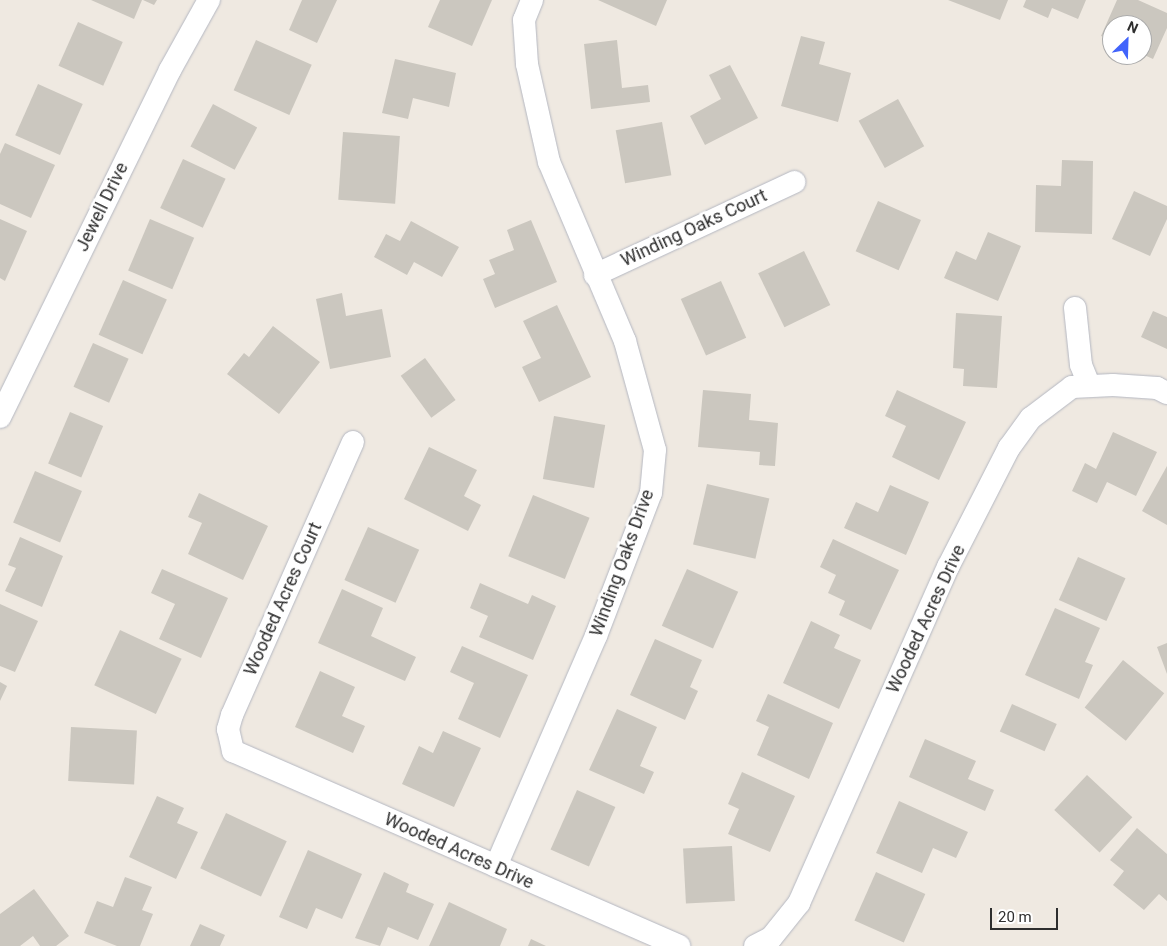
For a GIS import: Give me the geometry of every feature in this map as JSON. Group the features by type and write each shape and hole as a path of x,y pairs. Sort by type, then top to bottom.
{"street":[{"name":"Jewell Drive","path":"0,417 166,79 209,0"},
{"name":"Winding Oaks Drive","path":"496,866 596,636 651,493 655,450 649,421 625,341 595,275 549,162 531,82 524,20 532,0"},
{"name":"Winding Oaks Court","path":"595,275 794,182"},
{"path":"1075,308 1081,365 1089,385"},
{"name":"Wooded Acres Drive","path":"754,946 771,938 799,903 948,568 1009,448 1031,418 1072,387 1089,385 1157,388 1167,393"},
{"name":"Wooded Acres Court","path":"238,756 233,751 228,730 232,715 353,442"},
{"name":"Wooded Acres Drive","path":"238,756 679,946"}],"building":[{"path":"91,0 142,0 134,19"},
{"path":"143,0 157,0 154,5"},
{"path":"302,0 337,0 317,43 289,30"},
{"path":"440,0 492,0 472,46 428,27"},
{"path":"598,0 667,0 656,26"},
{"path":"948,0 1008,0 1000,20"},
{"path":"1026,0 1086,0 1078,19 1052,8 1048,18 1023,7"},
{"path":"1117,0 1138,0 1167,13 1167,28 1153,59 1152,15 1110,15"},
{"path":"78,22 123,42 103,86 58,66"},
{"path":"801,36 825,42 819,64 851,73 838,122 781,106"},
{"path":"256,40 312,65 289,115 234,90"},
{"path":"617,40 622,88 648,85 650,102 591,109 584,44"},
{"path":"395,59 456,73 449,107 413,98 408,119 382,113"},
{"path":"730,65 758,118 705,145 690,116 721,99 709,75"},
{"path":"38,84 83,104 60,155 15,135"},
{"path":"898,99 924,146 885,168 859,121"},
{"path":"213,104 257,127 235,170 190,146"},
{"path":"662,122 671,175 625,183 616,130"},
{"path":"343,132 400,136 395,204 338,200"},
{"path":"5,143 55,165 31,218 0,204 0,154"},
{"path":"183,159 226,179 203,228 160,208"},
{"path":"1062,160 1093,161 1092,234 1035,232 1036,185 1061,186"},
{"path":"1134,191 1167,206 1167,219 1150,256 1112,239"},
{"path":"878,201 921,220 899,270 856,251"},
{"path":"0,219 27,231 5,281 0,278"},
{"path":"150,219 194,238 172,289 128,271"},
{"path":"531,220 557,282 495,308 483,279 495,274 489,260 514,250 507,230"},
{"path":"411,221 459,247 442,277 414,262 407,275 374,257 386,234 400,241"},
{"path":"988,232 1021,246 998,301 944,278 956,251 976,260"},
{"path":"804,251 830,305 784,327 758,273"},
{"path":"123,280 167,300 142,354 99,335"},
{"path":"721,281 746,338 706,356 681,299"},
{"path":"342,293 346,316 382,309 391,357 330,369 316,299"},
{"path":"557,305 591,377 539,402 522,367 541,358 523,321"},
{"path":"1153,311 1167,317 1167,349 1141,337"},
{"path":"956,313 1002,316 997,388 963,386 964,369 953,368"},
{"path":"273,326 320,362 279,414 227,374 244,353 249,357"},
{"path":"93,343 129,359 109,403 73,387"},
{"path":"425,358 456,400 431,418 401,376"},
{"path":"703,390 751,394 749,420 778,423 775,466 759,465 760,452 698,447"},
{"path":"897,390 966,422 939,480 892,457 906,426 885,416"},
{"path":"70,412 103,426 81,478 48,464"},
{"path":"554,416 605,425 594,488 543,479"},
{"path":"1113,432 1157,452 1136,496 1107,482 1097,503 1072,491 1085,463 1096,469"},
{"path":"429,447 477,470 464,496 481,505 468,531 404,499"},
{"path":"1167,466 1167,525 1142,511"},
{"path":"35,471 82,491 60,542 13,523"},
{"path":"707,484 769,498 755,559 693,544"},
{"path":"890,485 929,502 906,555 844,528 856,502 878,512"},
{"path":"199,493 268,526 243,580 188,554 202,523 188,517"},
{"path":"533,495 590,518 565,579 508,556"},
{"path":"368,527 419,550 396,603 344,580"},
{"path":"20,537 63,556 42,607 5,591 16,568 8,565"},
{"path":"833,539 899,570 871,630 839,615 845,601 828,593 836,575 820,567"},
{"path":"1078,557 1126,578 1106,621 1059,600"},
{"path":"162,569 228,598 201,658 159,639 175,604 151,593"},
{"path":"687,569 738,592 713,648 662,626"},
{"path":"480,583 528,604 532,595 556,606 533,660 479,637 488,616 470,608"},
{"path":"342,589 383,608 371,636 416,657 405,681 318,643"},
{"path":"0,604 38,621 15,672 0,666"},
{"path":"1055,608 1100,628 1085,662 1093,665 1079,699 1025,675"},
{"path":"811,621 840,635 834,648 861,660 839,709 783,683"},
{"path":"120,630 182,659 156,714 94,685"},
{"path":"655,639 702,660 690,687 698,691 685,720 630,695"},
{"path":"1167,643 1167,674 1157,647"},
{"path":"462,646 528,675 500,738 458,719 474,683 450,672"},
{"path":"1123,660 1164,693 1126,741 1085,707"},
{"path":"320,671 355,687 342,716 365,726 353,753 295,727"},
{"path":"0,682 7,686 0,701"},
{"path":"768,694 833,723 809,779 757,755 769,727 756,721"},
{"path":"1012,704 1057,724 1045,751 1000,731"},
{"path":"617,709 657,727 640,766 654,772 644,794 589,770"},
{"path":"71,727 137,730 134,784 68,781"},
{"path":"443,731 481,748 454,807 402,784 419,746 433,753"},
{"path":"925,739 976,761 968,779 994,790 985,811 909,777"},
{"path":"742,772 795,796 770,852 728,834 739,809 728,804"},
{"path":"1087,775 1132,817 1100,852 1054,810"},
{"path":"577,790 615,807 589,866 551,849"},
{"path":"157,796 184,808 177,823 198,832 176,879 129,857"},
{"path":"899,801 968,832 956,858 933,848 922,873 876,853"},
{"path":"226,813 287,841 261,897 200,868"},
{"path":"1137,828 1167,854 1167,901 1159,894 1144,910 1113,885 1124,871 1110,860"},
{"path":"732,846 735,901 686,903 683,849"},
{"path":"308,850 362,874 342,919 316,908 307,929 279,917"},
{"path":"384,872 409,884 406,892 434,904 418,940 388,927 380,946 355,938"},
{"path":"876,872 925,894 904,942 854,920"},
{"path":"125,877 152,887 142,910 153,914 140,946 117,946 84,933 97,901 113,907"},
{"path":"34,889 69,936 56,946 40,946 33,936 20,946 0,946 0,914"},
{"path":"449,902 507,929 500,946 429,946"},
{"path":"200,924 225,935 220,946 190,946"},
{"path":"531,939 546,946 528,946"}]}
